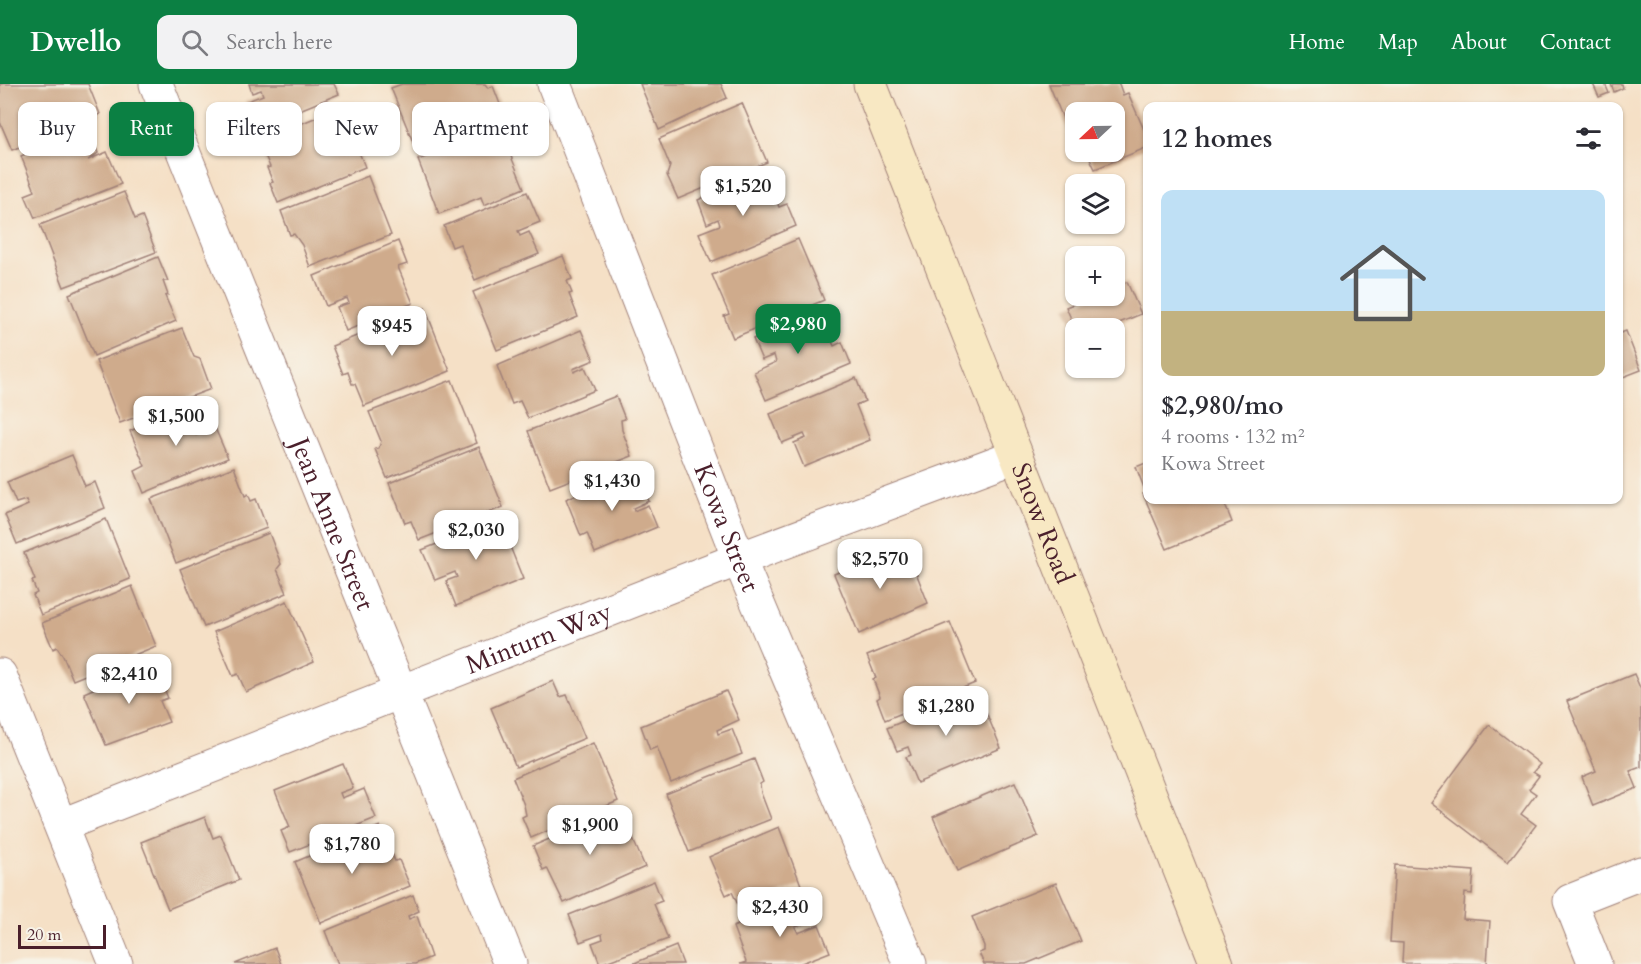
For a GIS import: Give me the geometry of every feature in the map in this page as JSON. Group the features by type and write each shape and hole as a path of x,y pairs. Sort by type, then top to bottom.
{"main road":[{"name":"Snow Road","path":"870,84 1217,964"}],"street":[{"name":"Jean Anne Street","path":"156,84 510,964"},
{"name":"Kowa Street","path":"554,84 739,559 910,964"},
{"name":"Minturn Way","path":"62,825 739,559 1015,456"},
{"path":"0,675 116,964"},
{"path":"1595,964 1570,901 1641,873"}],"building":[{"path":"0,84 88,84 95,102 18,102 18,148 12,150 0,122"},
{"path":"249,84 334,84 339,94 314,102 314,104 302,109 302,102 245,102 263,95 261,90 252,93"},
{"path":"402,84 485,84 488,88 493,86 499,102 412,102 412,140 400,110 400,102 397,102 391,88"},
{"path":"640,84 721,84 727,98 659,130"},
{"path":"1049,84 1119,84 1123,95 1128,93 1143,128 1143,149 1125,157 1125,102 1065,102 1065,123"},
{"path":"1593,84 1605,84 1609,93 1599,97"},
{"path":"1611,84 1622,84 1623,88 1614,92"},
{"path":"742,103 767,162 678,199 667,175 670,166 659,139"},
{"path":"314,118 314,156 361,156 365,167 278,203 270,183 273,182 267,168 270,167 265,156 302,156 302,123"},
{"path":"107,152 121,184 35,218 25,195 35,191 21,156 94,156 88,160"},
{"path":"428,156 511,156 524,188 484,205 481,197 439,214 418,160"},
{"path":"1092,162 1112,162 1095,169"},
{"path":"764,172 779,207 787,204 796,226 711,262 699,233 720,225 718,219 707,224 698,200"},
{"path":"368,176 391,235 310,267 302,245 294,234 290,235 281,211"},
{"path":"124,192 135,219 142,216 156,252 64,287 40,225"},
{"path":"527,192 540,222 518,231 520,236 529,232 539,254 475,280 460,244 452,247 444,226"},
{"path":"798,239 824,300 733,338 724,316 729,314 712,275"},
{"path":"398,241 407,264 398,267 413,303 346,331 337,307 349,303 347,298 326,306 314,276"},
{"path":"563,256 572,279 567,281 572,293 569,294 578,317 497,350 473,292"},
{"path":"158,257 168,281 163,281 168,295 165,296 176,321 94,356 69,294"},
{"path":"1127,282 1141,314 1125,321 1125,318 1071,318 1066,307 1069,306 1125,306 1125,283"},
{"path":"425,308 450,371 364,406 348,372 343,374 332,346"},
{"path":"819,311 834,346 842,342 851,364 766,400 754,372 776,362 774,355 762,360 753,339"},
{"path":"182,328 194,357 200,359 211,389 120,423 96,361"},
{"path":"581,330 594,360 573,369 574,372 585,367 595,390 528,418 520,401 512,404 497,366"},
{"path":"1626,331 1641,370 1623,377 1623,332"},
{"path":"856,378 865,401 856,405 870,440 804,467 794,443 806,438 804,434 782,443 770,414"},
{"path":"452,380 477,443 387,478 375,449 379,448 381,441 369,412"},
{"path":"616,396 625,419 621,420 622,430 632,456 550,488 528,431"},
{"path":"199,402 209,426 195,432 196,435 215,428 228,458 144,493 135,471 145,466 130,431"},
{"path":"479,447 503,507 419,540 411,521 405,523 389,483"},
{"path":"72,455 85,486 95,482 105,508 17,544 5,515 28,505 26,500 16,503 7,482"},
{"path":"1143,464 1143,485 1136,467"},
{"path":"234,467 245,496 248,494 251,501 256,499 267,528 176,563 151,499"},
{"path":"635,470 649,501 633,508 634,511 648,505 657,527 595,553 587,533 581,536 566,499"},
{"path":"1147,504 1225,504 1232,522 1167,549"},
{"path":"509,515 517,535 507,539 523,579 456,606 446,581 457,577 455,572 435,580 422,550"},
{"path":"106,519 130,579 41,615 33,595 37,593 32,581 35,580 24,553"},
{"path":"269,533 281,564 277,569 287,593 204,627 180,569"},
{"path":"898,548 906,568 913,565 928,603 859,634 834,574"},
{"path":"132,586 156,646 73,680 63,656 57,647 53,649 42,623"},
{"path":"287,601 314,662 246,692 238,674 233,676 214,632"},
{"path":"950,622 975,683 885,720 877,699 880,697 873,679 876,678 867,656"},
{"path":"153,663 168,698 160,701 169,722 106,745 84,693"},
{"path":"1634,674 1641,690 1641,767 1630,771 1637,788 1593,806 1582,777 1596,771 1567,701"},
{"path":"553,681 560,697 567,695 585,738 516,767 491,708"},
{"path":"977,690 1001,748 917,783 906,757 911,755 908,747 897,751 887,728"},
{"path":"726,691 739,720 717,730 718,734 732,729 742,754 671,783 657,747 650,750 641,726"},
{"path":"1489,725 1540,764 1533,772 1539,776 1529,789 1536,794 1521,814 1536,825 1508,862 1431,803"},
{"path":"593,743 618,801 531,838 522,817 526,815 524,805 513,778"},
{"path":"754,759 763,782 760,784 761,793 771,819 689,852 666,794"},
{"path":"343,764 353,788 340,793 342,798 364,789 376,818 290,852 281,831 290,827 275,791"},
{"path":"1015,782 1038,836 957,871 933,817"},
{"path":"620,809 645,867 564,903 547,868 543,870 533,846"},
{"path":"205,817 213,838 221,835 239,880 168,909 141,842"},
{"path":"380,826 395,861 399,860 410,886 321,923 295,862"},
{"path":"779,827 801,885 741,911 732,892 726,895 709,857"},
{"path":"1395,865 1474,871 1472,894 1465,893 1463,919 1490,921 1487,964 1402,963 1403,943 1390,942"},
{"path":"654,881 662,901 654,904 668,939 600,964 592,943 603,939 602,934 580,942 569,915"},
{"path":"1056,883 1081,941 1026,964 984,964 979,953 984,951 984,946 972,917"},
{"path":"413,895 419,911 408,916 409,919 417,916 431,957 415,964 338,964 325,931"},
{"path":"798,901 807,923 795,927 798,933 819,925 830,952 799,964 740,964 746,962 733,927"},
{"path":"676,946 683,964 632,964"},
{"path":"275,948 281,964 235,964"}]}
